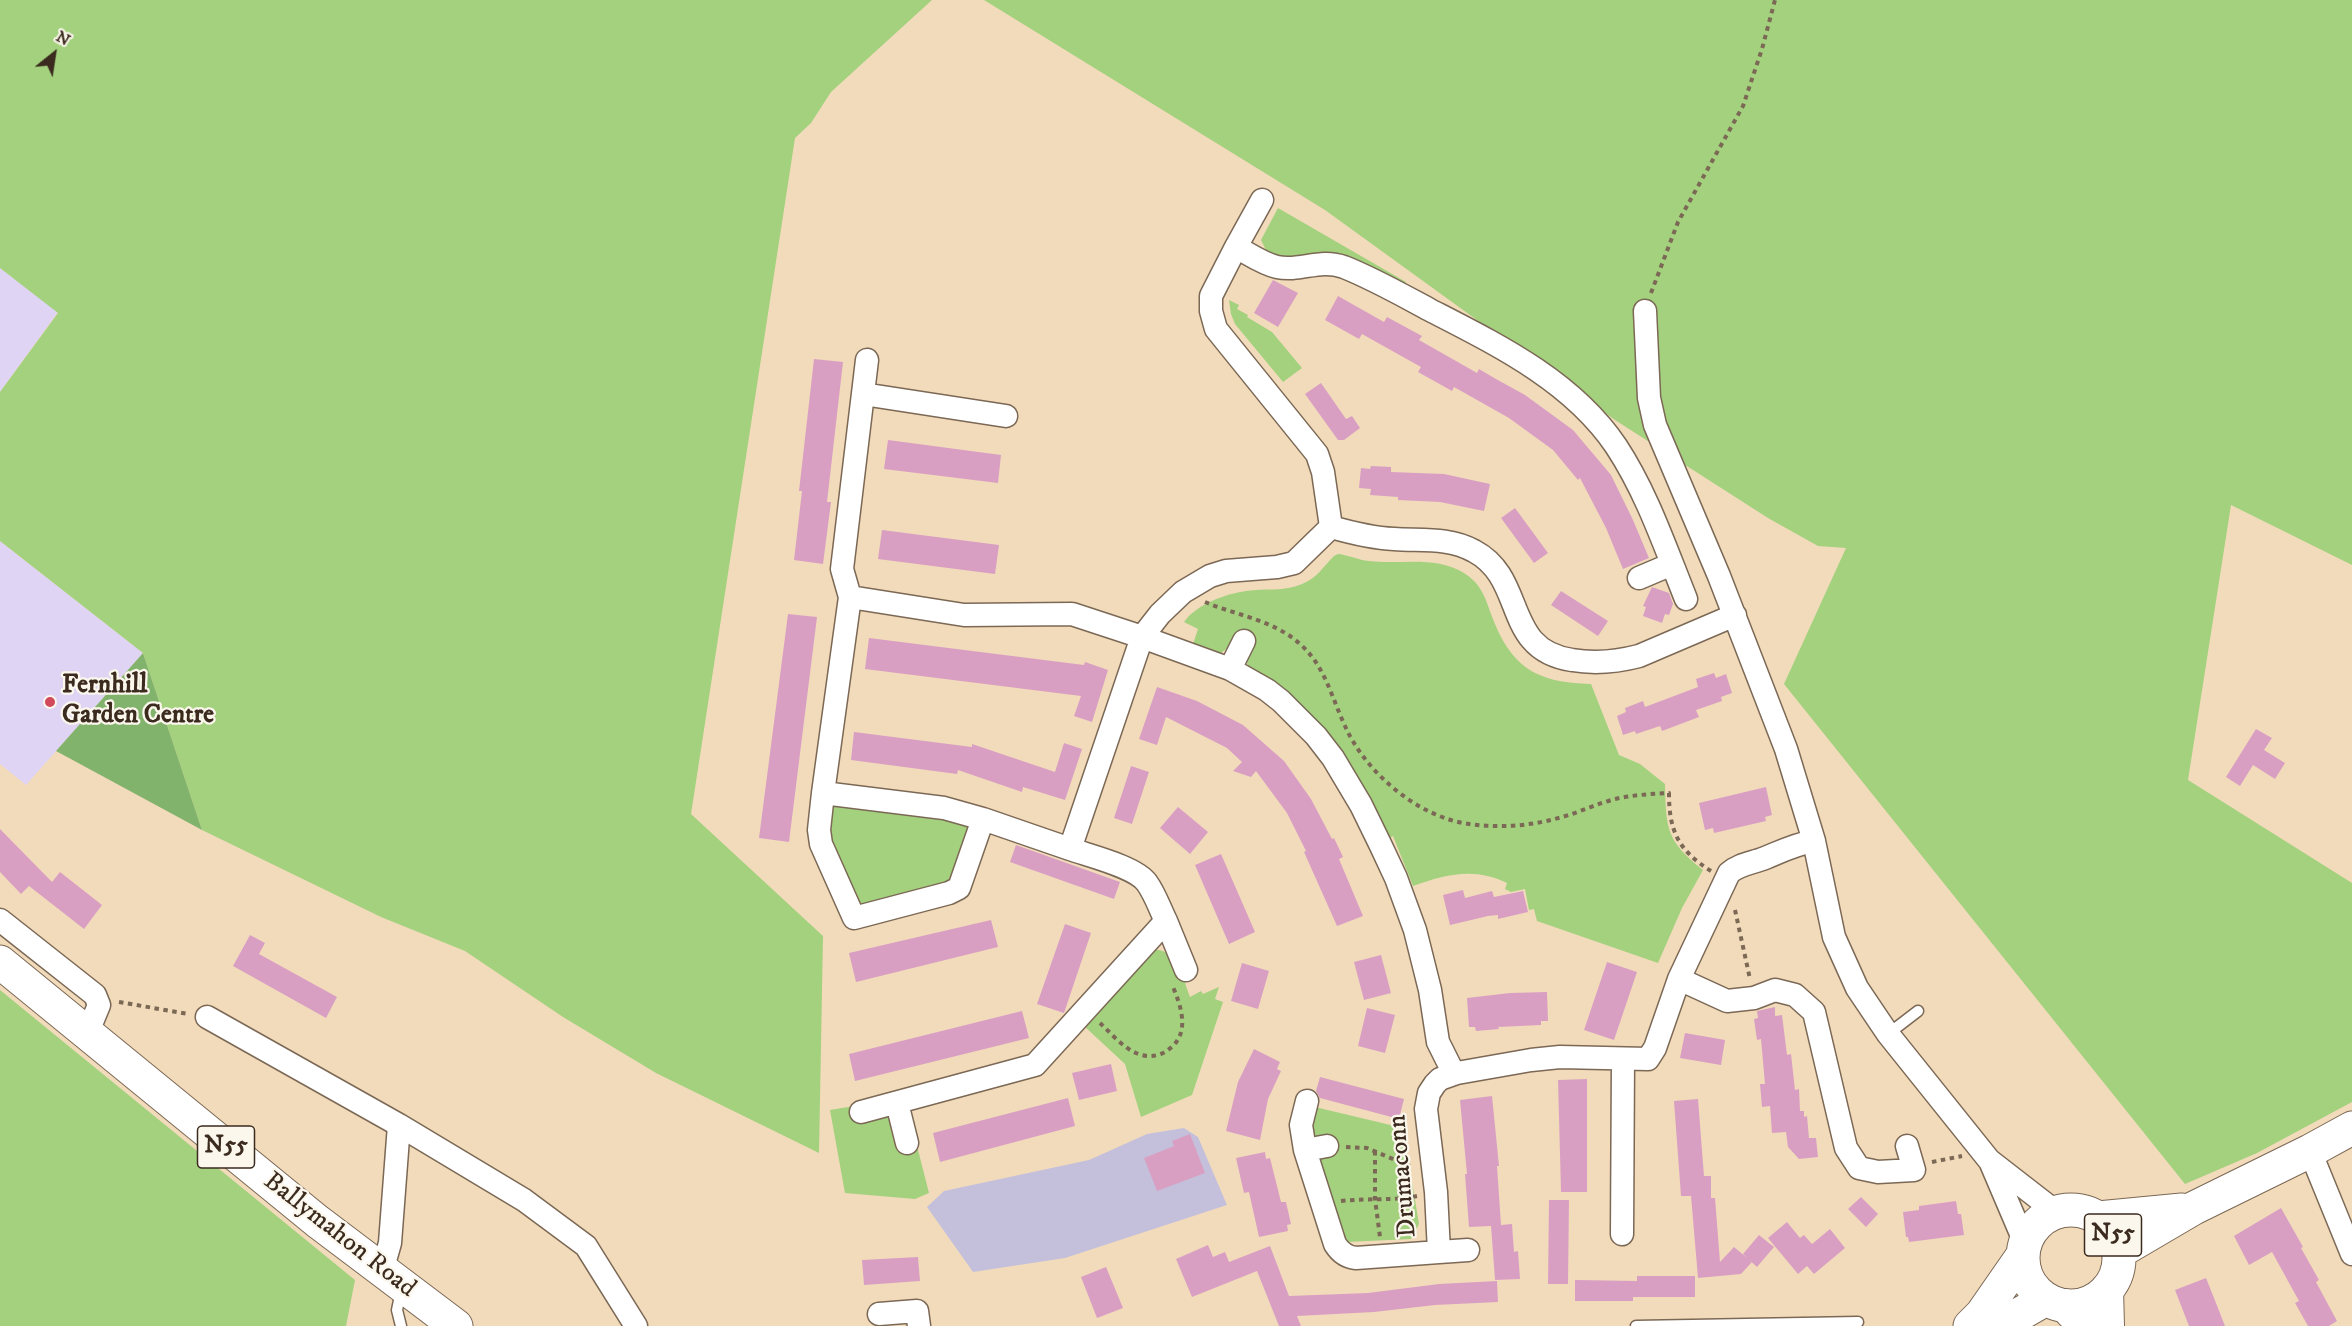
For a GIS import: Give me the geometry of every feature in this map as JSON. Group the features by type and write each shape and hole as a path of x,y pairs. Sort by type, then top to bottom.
{"main road":[{"name":"Ballymahon Road","path":"0,962 392,1279 456,1326"},
{"name":"N55","path":"2119,1252 2194,1208 2352,1128"},
{"name":"N55","path":"2098,1218 2194,1208"},
{"name":"N55","path":"1970,1326 1982,1314 2024,1249 2032,1229 2043,1218 2056,1212 2071,1210 2085,1212 2098,1218 2108,1227 2119,1252 2116,1272 2107,1289 2095,1299 2080,1305 1999,1326"},
{"path":"2024,1249 2028,1280 2064,1310"},
{"path":"2107,1289 2108,1326"}],"street":[{"path":"1262,200 1211,296 1213,321 1216,329 1317,454 1323,472 1331,527"},
{"path":"1236,247 1277,267 1296,268 1326,262 1350,270 1467,329 1559,386 1582,404 1598,422 1631,469 1686,599"},
{"path":"1645,311 1649,398 1655,425 1735,615 1786,749 1814,841 1834,937 1857,988 1888,1034 1983,1152 2056,1212"},
{"path":"867,360 842,569 850,597 819,830 821,844 847,921 949,893 959,888 983,819"},
{"path":"863,394 1006,416"},
{"path":"1331,527 1363,536 1452,542 1474,550 1491,562 1504,580 1530,640 1546,653 1568,660 1609,663 1639,656 1735,615"},
{"path":"1070,849 1142,637 1169,604 1197,582 1226,572 1288,566 1301,558 1331,527"},
{"path":"1639,578 1672,564"},
{"path":"850,597 964,615 1072,614 1230,669 1267,690 1295,714 1334,758 1361,805 1406,903 1430,990 1438,1042 1454,1074"},
{"path":"1230,669 1244,641"},
{"path":"823,794 944,808 1115,864 1143,878 1166,921 1179,975"},
{"path":"1725,880 1737,867 1762,860 1797,843 1814,841"},
{"name":"Drumaconn","path":"1439,1252 1436,1192 1426,1109 1427,1099 1435,1084 1440,1079 1454,1074 1541,1059 1593,1057 1648,1059 1659,1038 1679,979 1725,880"},
{"path":"0,920 97,999 99,1005 87,1034"},
{"path":"861,1112 1035,1065 1166,921"},
{"path":"1679,979 1727,1001 1754,998 1775,990 1795,995 1814,1012 1846,1148 1859,1168 1878,1172 1914,1170 1907,1146"},
{"path":"207,1017 399,1125 524,1200 586,1246 636,1326"},
{"path":"1622,1234 1623,1059"},
{"name":"Drumaconn","path":"1308,1101 1301,1125 1305,1150 1335,1244 1339,1250 1350,1258 1468,1250"},
{"path":"897,1103 907,1143"},
{"path":"392,1279 390,1243 399,1125"},
{"path":"1305,1150 1327,1146"},
{"path":"2310,1151 2352,1254"},
{"path":"1983,1152 2024,1249"},
{"path":"879,1314 917,1311 919,1326"}],"lane":[{"path":"1888,1034 1918,1011"},
{"path":"392,1279 401,1326"},
{"path":"1636,1326 1858,1322"}],"path":[{"path":"1645,311 1661,261 1678,222 1743,106 1775,0"},
{"path":"1204,602 1272,626 1299,643 1324,674 1345,728 1362,755 1391,786 1445,817 1468,824 1531,825 1573,814 1615,799 1669,793 1669,816 1673,833 1681,846 1703,866 1729,884 1754,998"},
{"path":"1086,1010 1135,1053 1148,1056 1162,1053 1180,1039 1183,1026 1179,1002 1179,975"},
{"path":"97,999 207,1017"},
{"path":"1327,1146 1359,1147 1414,1167 1433,1169"},
{"path":"1375,1151 1375,1199 1382,1257"},
{"path":"1914,1170 1930,1163 1983,1152"},
{"path":"1322,1204 1375,1199 1394,1200 1436,1192"}],"shaded area":[{"path":"0,268 58,312 0,392"},
{"name":"Fernhill Garden Centre","path":"0,541 143,653 26,785 0,764"},
{"path":"1184,1128 1198,1137 1227,1205 1065,1258 973,1272 927,1207 944,1191 1089,1160 1147,1134"}],"green space":[{"path":"0,0 932,0 831,92 811,123 795,138 691,814 823,936 819,1153 656,1073 563,1017 465,951 381,917 202,830 143,653 0,541 0,392 58,313 0,268"},
{"path":"984,0 2352,0 2352,565 2231,505 2188,780 2352,883 2352,1102 2257,1153 2185,1184 1784,684 1846,548 1818,546 1768,518 1615,420 1325,210"},
{"path":"1278,208 1406,282 1403,286 1300,259 1278,258 1267,252 1261,240"},
{"path":"1229,300 1239,305 1237,309 1248,315 1247,317 1272,332 1302,368 1283,382 1235,324"},
{"path":"1338,554 1369,561 1430,562 1453,567 1474,581 1481,590 1498,632 1516,659 1527,668 1554,680 1591,684 1619,755 1640,764 1665,784 1666,812 1670,833 1682,851 1703,870 1682,908 1658,963 1537,921 1534,909 1529,910 1525,889 1511,892 1505,889 1507,883 1495,878 1460,874 1437,878 1413,886 1393,836 1387,839 1248,666 1246,659 1230,646 1221,653 1193,644 1198,629 1184,622 1204,605 1238,592 1288,588 1302,584 1316,575"},
{"path":"143,653 202,830 56,751"},
{"path":"836,803 950,818 969,826 952,882 858,905 827,838 833,806"},
{"path":"1152,950 1161,950 1173,959 1190,997 1201,991 1203,994 1219,987 1215,999 1223,1002 1192,1095 1141,1117 1125,1064 1084,1026"},
{"path":"0,990 355,1280 346,1326 0,1326"},
{"path":"854,1106 888,1117 916,1142 929,1193 915,1199 845,1193 830,1110"},
{"path":"1315,1107 1403,1128 1419,1224 1411,1239 1346,1242 1310,1129"}],"building":[{"path":"1273,280 1298,293 1278,327 1254,313"},
{"path":"1338,296 1384,322 1387,317 1422,336 1419,340 1477,373 1479,369 1525,395 1573,430 1611,475 1649,558 1623,569 1606,528 1580,478 1578,480 1553,450 1509,418 1454,387 1452,391 1418,372 1421,367 1362,334 1359,339 1325,320"},
{"path":"814,359 843,362 827,502 831,502 823,564 794,560 802,491 799,491"},
{"path":"1321,383 1346,419 1352,416 1360,428 1344,440 1338,440 1305,394"},
{"path":"888,440 1001,455 998,483 884,469"},
{"path":"1371,466 1391,467 1391,472 1444,474 1490,484 1484,511 1440,502 1398,500 1398,497 1370,495 1371,489 1359,488 1361,468 1370,469"},
{"path":"1515,508 1548,553 1534,563 1501,518"},
{"path":"882,530 999,545 995,574 878,559"},
{"path":"1652,587 1669,593 1673,604 1669,615 1665,614 1662,623 1643,616 1646,607 1643,606"},
{"path":"1561,591 1608,621 1598,636 1551,605"},
{"path":"788,614 817,617 789,842 759,838"},
{"path":"869,638 1084,665 1085,662 1108,670 1092,722 1074,716 1081,696 865,669"},
{"path":"1714,673 1716,678 1726,674 1732,693 1721,697 1722,701 1696,710 1699,717 1662,731 1660,726 1636,734 1635,731 1623,735 1617,716 1626,712 1625,708 1643,701 1645,707 1698,687 1696,679"},
{"path":"1157,687 1197,701 1243,725 1284,761 1311,799 1332,839 1334,838 1343,857 1339,859 1363,916 1337,926 1304,852 1306,851 1287,813 1256,771 1251,777 1233,771 1242,762 1227,748 1166,717 1157,745 1139,739"},
{"path":"2256,729 2272,738 2264,750 2285,763 2275,779 2253,765 2240,786 2226,777"},
{"path":"854,732 972,747 972,744 1055,772 1064,743 1082,749 1065,800 1023,787 1022,792 958,770 957,774 851,760"},
{"path":"1131,766 1149,772 1132,824 1114,818"},
{"path":"1766,787 1772,815 1765,817 1766,821 1714,833 1713,828 1705,830 1699,803"},
{"path":"1178,807 1208,832 1190,854 1160,828"},
{"path":"0,829 52,882 60,872 102,905 84,929 29,886 21,894 0,872"},
{"path":"1016,845 1120,882 1114,899 1010,862"},
{"path":"1221,854 1255,932 1229,944 1195,865"},
{"path":"1463,890 1465,898 1492,891 1494,897 1523,891 1528,912 1498,919 1498,915 1488,916 1450,925 1443,895"},
{"path":"991,920 998,947 856,982 849,953"},
{"path":"1065,924 1091,933 1064,1013 1037,1004"},
{"path":"250,935 265,943 259,954 337,997 326,1018 233,966"},
{"path":"1381,955 1391,993 1364,1000 1354,962"},
{"path":"1607,962 1637,972 1614,1040 1584,1030"},
{"path":"1242,963 1269,971 1258,1009 1231,1001"},
{"path":"1547,992 1548,1021 1541,1021 1541,1025 1498,1027 1499,1029 1476,1031 1475,1027 1469,1027 1467,998"},
{"path":"1775,1007 1775,1016 1782,1015 1787,1055 1791,1054 1795,1090 1799,1089 1800,1111 1804,1111 1804,1117 1807,1116 1809,1138 1816,1138 1818,1157 1799,1159 1788,1147 1786,1132 1772,1133 1770,1106 1762,1107 1760,1084 1765,1084 1761,1039 1757,1040 1754,1019 1758,1018 1757,1011"},
{"path":"1367,1008 1395,1015 1385,1053 1358,1046"},
{"path":"1022,1011 1029,1038 855,1081 849,1054"},
{"path":"1685,1033 1725,1040 1721,1065 1680,1058"},
{"path":"1254,1049 1280,1062 1277,1069 1281,1071 1268,1099 1260,1140 1226,1131 1238,1082"},
{"path":"1111,1064 1117,1091 1079,1100 1072,1073"},
{"path":"1320,1077 1404,1099 1399,1119 1320,1098 1316,1091"},
{"path":"1587,1079 1587,1192 1561,1192 1558,1080"},
{"path":"1492,1096 1499,1166 1497,1166 1501,1225 1512,1224 1514,1252 1518,1251 1520,1279 1495,1280 1491,1226 1469,1227 1460,1100"},
{"path":"1068,1098 1075,1126 940,1162 933,1133"},
{"path":"1698,1099 1704,1176 1711,1176 1711,1198 1715,1198 1720,1262 1734,1247 1752,1262 1741,1274 1698,1278 1691,1196 1681,1196 1674,1101"},
{"path":"1190,1134 1205,1173 1157,1191 1144,1158 1174,1146 1172,1141"},
{"path":"1265,1152 1266,1159 1270,1158 1281,1202 1286,1202 1291,1224 1287,1225 1288,1231 1259,1237 1249,1192 1244,1193 1236,1158"},
{"path":"1861,1197 1878,1214 1866,1227 1848,1209"},
{"path":"1549,1200 1569,1200 1568,1284 1548,1284"},
{"path":"1956,1201 1958,1214 1961,1214 1964,1235 1909,1242 1906,1237 1903,1212 1919,1210 1919,1206"},
{"path":"2281,1208 2303,1247 2301,1248 2319,1280 2316,1282 2337,1321 2329,1326 2308,1326 2295,1303 2299,1301 2272,1252 2249,1265 2234,1236"},
{"path":"1787,1222 1800,1238 1804,1235 1812,1244 1830,1229 1845,1248 1814,1274 1807,1266 1798,1274 1768,1238"},
{"path":"1759,1235 1774,1247 1757,1267 1743,1254"},
{"path":"1208,1245 1213,1257 1225,1252 1229,1262 1270,1246 1289,1296 1368,1293 1439,1284 1497,1281 1498,1302 1297,1316 1301,1326 1279,1326 1257,1271 1192,1297 1176,1259"},
{"path":"918,1257 920,1281 864,1285 862,1260"},
{"path":"1106,1267 1123,1308 1097,1318 1081,1277"},
{"path":"1637,1276 1695,1276 1695,1297 1633,1297 1633,1301 1575,1301 1575,1280 1637,1281"},
{"path":"2206,1278 2225,1326 2189,1326 2175,1290"}],"place":[{"name":"Fernhill Garden Centre","path":"50,702"}]}
